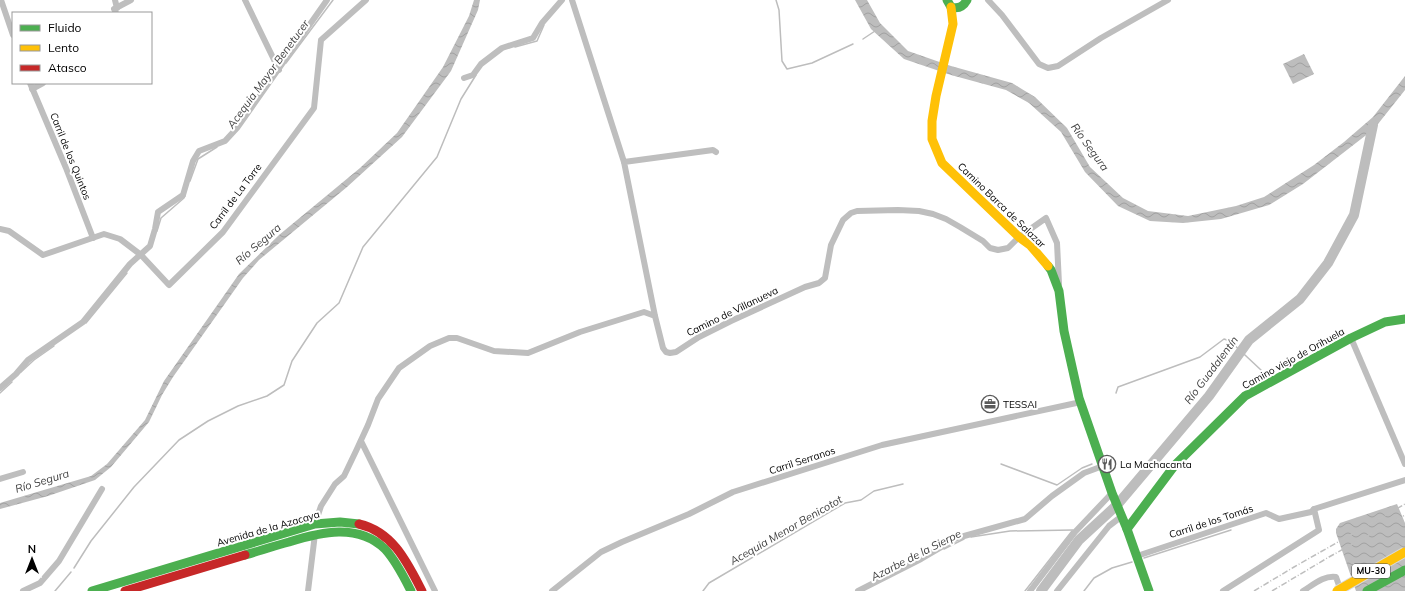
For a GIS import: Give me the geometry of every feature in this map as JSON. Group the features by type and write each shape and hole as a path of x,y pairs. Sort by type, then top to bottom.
{"main road":[{"name":"Camino Barca de Salazar","path":"967,0 953,24 936,96 932,121 932,139 942,163 1019,237 1030,245 1051,270 1059,290 1064,331 1081,402 1112,493 1127,528 1149,591"},
{"name":"Camino Barca de Salazar","path":"949,3 953,24"},
{"path":"949,3 954,8 961,8"},
{"name":"Camino viejo de Orihuela","path":"1127,528 1175,465 1245,396 1351,338 1386,322 1405,319"},
{"name":"Avenida de la Azacaya","path":"92,591 315,524 339,521 363,525 375,529 386,536 403,554 422,591"},
{"name":"Avenida de la Azacaya","path":"125,591 315,534 339,530 360,534 379,544 394,560 411,591"},
{"name":"MU-30","path":"1337,591 1405,552"},
{"name":"MU-30","path":"1367,591 1405,570"}],"street":[{"path":"0,0 12,32"},
{"path":"114,0 117,10 131,0"},
{"path":"245,0 279,70"},
{"path":"0,388 16,374 28,360 82,322 130,264 150,246 158,212 183,196 193,161 199,151 225,141 237,128 327,0"},
{"path":"358,2 366,0"},
{"path":"464,78 473,75 481,64 502,48 533,38 542,23 562,0"},
{"path":"572,0 624,162 655,316"},
{"path":"988,0 1002,14 1039,64 1048,68 1058,66 1101,38 1168,0"},
{"name":"Carril de La Torre","path":"0,229 9,231 43,255 104,234 120,239 141,254 169,285 223,232 314,108 321,40 358,2"},
{"name":"Carril de los Quintos","path":"31,86 66,168 93,238"},
{"path":"624,162 714,150 716,152"},
{"name":"Camino de Villanueva","path":"655,316 663,348 666,352 676,352 698,337 724,324 805,287 819,283 825,278 831,245 843,220 851,213 898,210 919,211 933,214 960,227 983,241 990,248 998,250 1008,248 1019,237"},
{"path":"1019,237 1046,218 1057,243 1059,290"},
{"path":"315,524 321,506 336,484 344,476 361,441 378,399 399,368 430,346 449,338 457,338 494,351 528,353 580,332 644,312 655,316"},
{"path":"1351,338 1405,464"},
{"name":"Carril Serranos","path":"552,591 601,552 689,514 733,492 882,444 1081,402"},
{"path":"361,441 436,591"},
{"path":"858,591 921,559 957,538 1025,519 1052,496 1084,473 1103,466"},
{"path":"0,479 23,472"},
{"name":"Carril de los Tomás","path":"1137,556 1266,513 1279,519 1311,512 1314,509 1405,480"},
{"path":"23,591 40,583 59,561 102,489"},
{"path":"1030,591 1075,532 1112,493"},
{"path":"1223,591 1319,530 1314,509"},
{"path":"1057,591 1109,526 1122,516"},
{"path":"308,591 315,534"},
{"path":"1304,591 1326,577 1332,576 1336,577 1341,591"}],"water":[{"path":"474,0 480,0 478,10 451,71 402,137 347,187 259,260 243,278 173,377 162,395 149,422 111,467 95,480 48,496 0,509 0,503 91,476 107,464 145,420 164,381 239,274 279,235 360,168 397,133 443,67 469,16"},
{"path":"855,0 867,0 880,23 908,51 951,66 1012,83 1035,97 1067,128 1090,167 1123,198 1148,211 1188,216 1236,206 1264,197 1314,165 1344,142 1373,117 1405,76 1405,90 1374,129 1303,184 1269,205 1221,219 1183,223 1150,221 1118,206 1085,172 1061,132 1029,103 1006,90 951,75 904,59 871,29"},
{"path":"1304,54 1314,74 1293,84 1283,64"},
{"path":"1397,504 1405,523 1405,591 1356,591 1336,533 1336,529 1340,523"}],"waterway":[{"name":"Acequia Mayor Benetucer","path":"286,63 333,0"},
{"path":"776,0 779,10 782,61 787,69 812,63 853,44"},
{"path":"515,47 537,41 544,25"},
{"path":"863,39 875,31"},
{"path":"74,568 91,541 134,487 179,440 208,421 238,406 267,396 284,385 292,361 317,323 339,303 363,247 437,157 461,99 476,75"},
{"name":"Río Guadalentín","path":"1041,591 1079,540 1117,505 1209,396 1249,340 1300,299 1328,263 1354,215 1373,125"},
{"name":"Acequia Mayor Benetucer","path":"190,181 198,159 217,147"},
{"name":"Acequia Mayor Benetucer","path":"157,231 161,218 185,196"},
{"name":"Acequia Mayor Benetucer","path":"86,323 127,273"},
{"name":"Acequia Menor Benicotot","path":"1116,393 1118,387 1200,357 1224,339 1230,341 1261,370"},
{"name":"Acequia Mayor Benetucer","path":"21,372 34,360 54,346"},
{"name":"Acequia Mayor Benetucer","path":"0,393 12,382"},
{"name":"Acequia Menor Benicotot","path":"1001,464 1057,485 1082,468 1092,464"},
{"name":"Acequia Menor Benicotot","path":"703,591 709,583 845,503 861,500 874,491 903,484"},
{"name":"Azarbe de la Sierpe","path":"971,537 1010,531 1073,530"},
{"path":"1144,558 1231,530"},
{"path":"1025,591 1072,531"},
{"name":"Azarbe de la Sierpe","path":"944,549 964,539"},
{"path":"1084,591 1094,578 1112,568 1132,562"},
{"path":"55,591 71,572"}],"railway":[{"path":"1254,591 1405,504"},
{"path":"1272,591 1329,557 1405,515"}],"traffic: fast":[{"path":"947,0 951,7 956,8 962,6 967,0"},
{"path":"1048,266 1059,291 1064,331 1079,398 1112,493 1127,529 1149,591"},
{"path":"1127,529 1175,465 1245,396 1351,338 1385,322 1405,319"},
{"path":"92,591 315,524 340,522 359,524"},
{"path":"245,555 314,535 339,532 351,533 374,541 385,549 403,575 411,591"},
{"path":"1367,591 1405,570"}],"traffic: slow":[{"path":"951,7 953,24 936,96 932,121 932,139 942,163 1019,237 1030,245 1048,266"},
{"path":"1337,591 1405,552"}],"traffic: jam":[{"path":"359,524 371,528 390,541 411,569 422,591"},
{"path":"125,591 245,555"}],"place":[{"name":"TESSAI","path":"990,404"},
{"name":"La Machacanta","path":"1107,464"}],"water label":[{"name":"Río Segura","path":"1090,147"},
{"name":"Río Segura","path":"258,244"},
{"name":"Río Segura","path":"42,481"}]}
